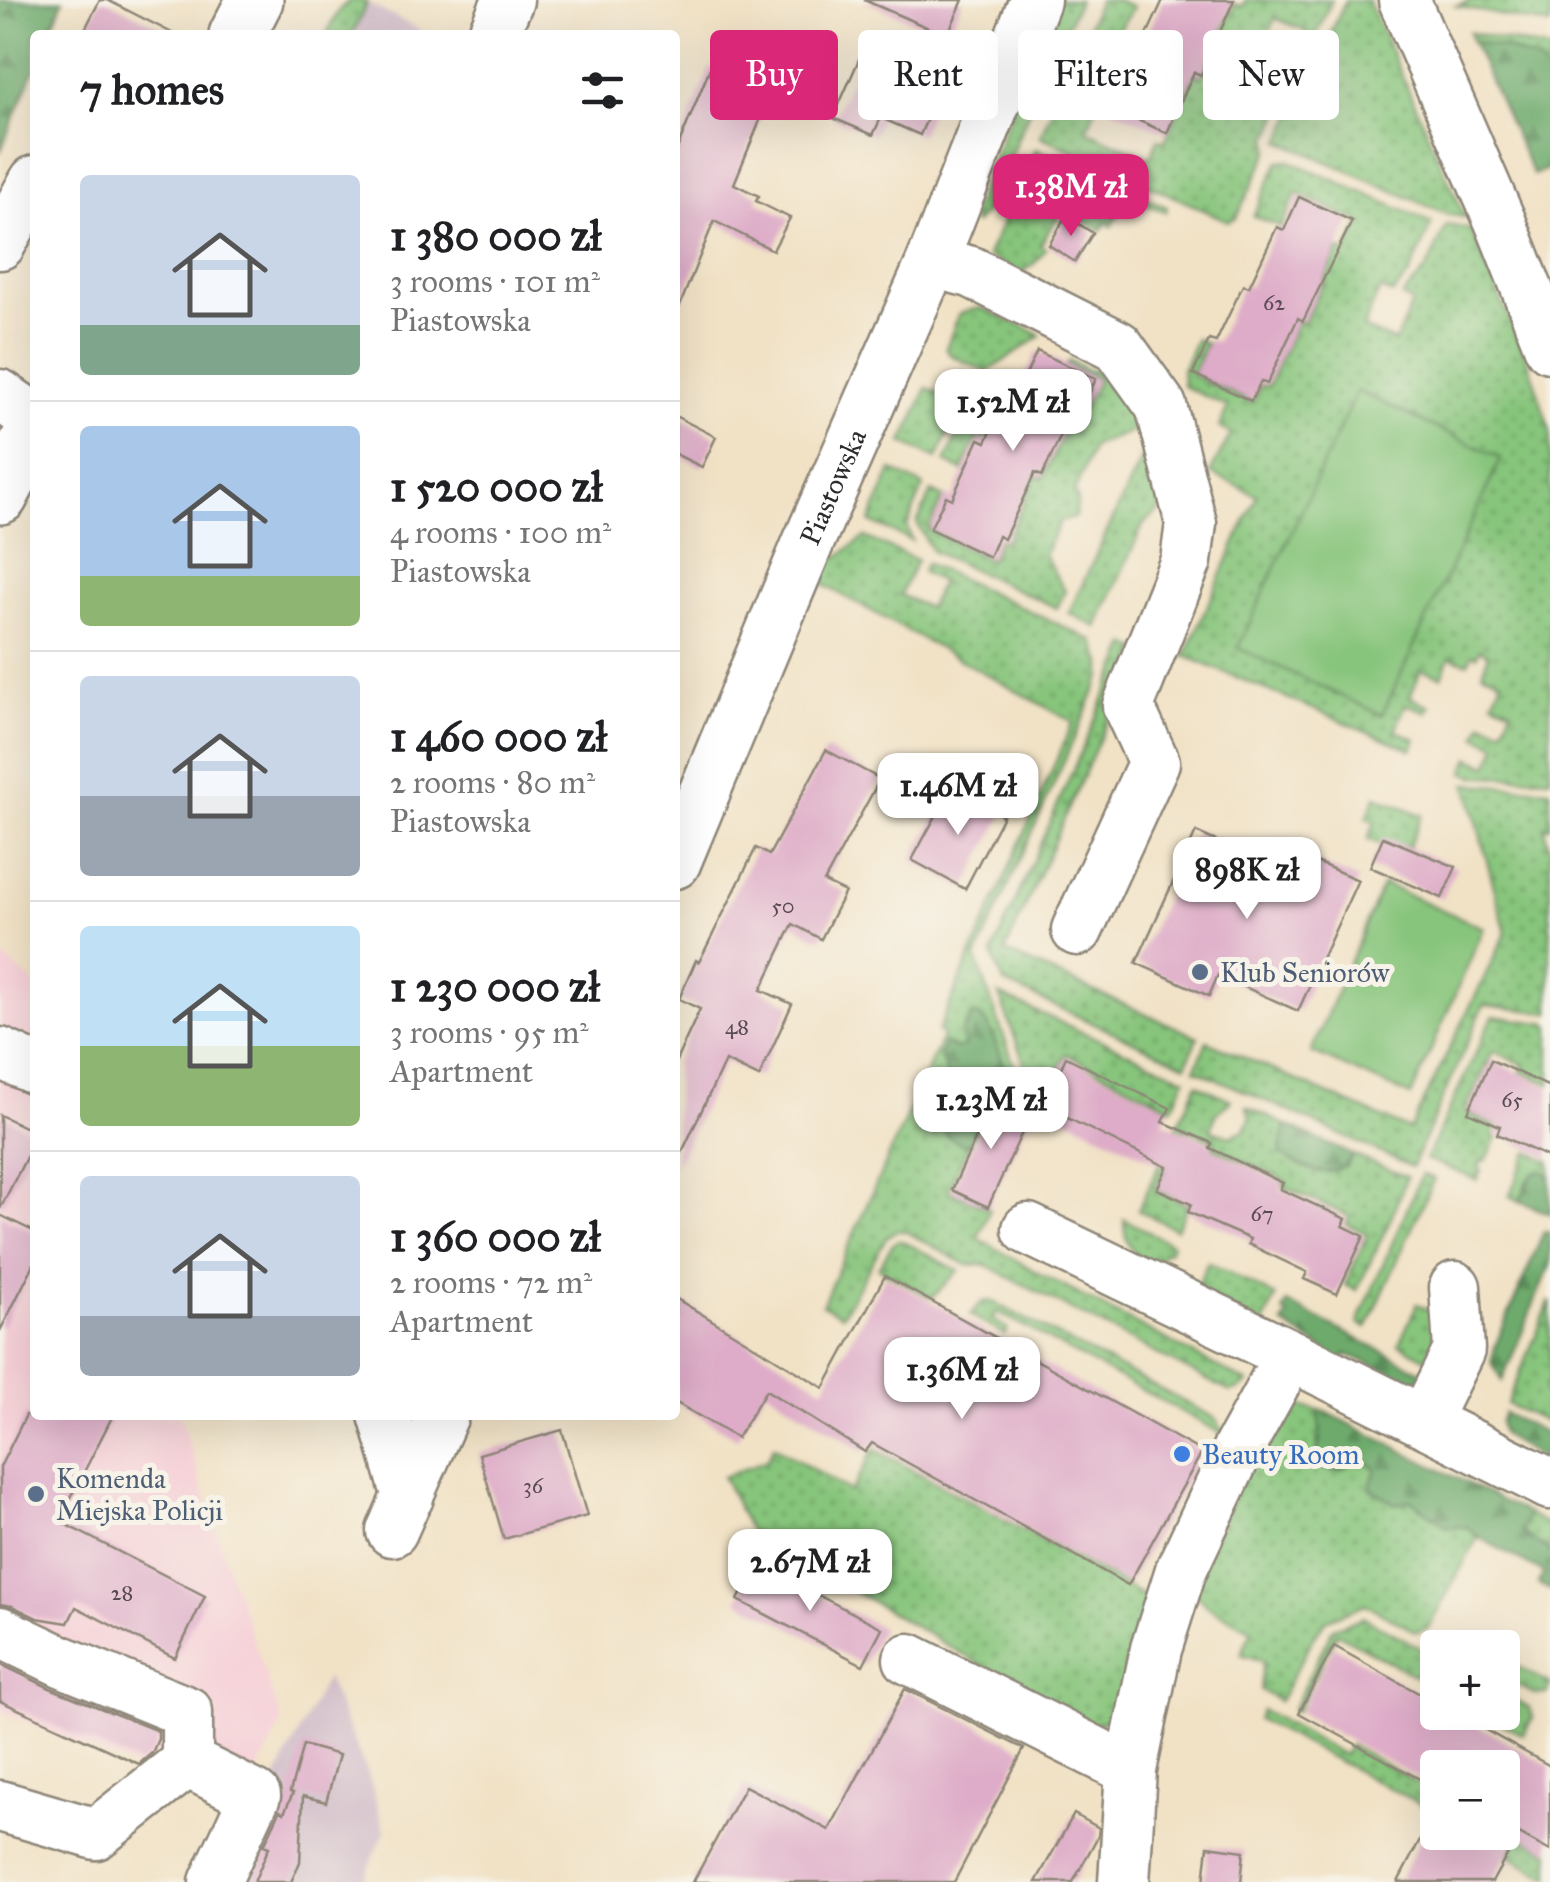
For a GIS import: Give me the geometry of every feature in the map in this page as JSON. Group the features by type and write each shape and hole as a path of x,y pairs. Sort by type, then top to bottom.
{"main road":[{"path":"239,30 254,0"},
{"path":"0,496 30,445"}],"street":[{"path":"496,30 508,0"},
{"name":"Piastowska","path":"680,850 808,543 932,262 1035,0"},
{"path":"1404,0 1550,346"},
{"path":"0,244 30,190"},
{"path":"932,262 971,272 1118,346 1162,406 1191,523 1186,561 1128,706 1154,762 1077,930"},
{"path":"0,395 30,436"},
{"path":"0,1054 30,1067"},
{"path":"1028,1229 1550,1484"},
{"path":"1424,1421 1459,1350 1455,1287"},
{"path":"1124,1882 1131,1770 1156,1649 1181,1570 1238,1449 1290,1355"},
{"path":"385,1420 400,1514 441,1420"},
{"path":"0,1632 186,1712 187,1762"},
{"path":"909,1659 1131,1770"},
{"path":"187,1762 254,1796 215,1882"},
{"path":"0,1806 96,1834 187,1762"}],"shaded area":[{"path":"367,3 420,30 354,30"},
{"path":"0,954 30,980 30,1420 182,1420 282,1722 239,1811 0,1711"},
{"path":"326,1677 371,1783 385,1831 363,1882 226,1882"}],"green space":[{"path":"0,0 63,0 51,30 30,30 30,80 0,152"},
{"path":"350,0 367,3 354,30 329,30 339,10"},
{"path":"1055,0 1079,0 1065,30 1043,30"},
{"path":"1099,0 1117,0 1133,7 1118,30 1086,30"},
{"path":"1245,0 1332,0 1318,30 1304,30 1275,18 1270,30 1223,30 1235,4 1242,7"},
{"path":"1346,0 1368,0 1465,217 1448,215 1281,141 1291,120 1339,120 1339,30 1332,30"},
{"path":"1472,0 1550,0 1550,26 1456,6"},
{"path":"1469,32 1550,50 1550,78 1525,56 1472,41"},
{"path":"1472,41 1505,48 1537,61 1550,78 1550,168 1533,175"},
{"path":"1195,74 1202,77 1203,120 1277,120 1269,138 1270,149 1236,218 1228,221 1040,136 1047,120 1091,120 1087,130 1149,158 1158,139 1165,141 1174,120 1183,120 1183,101"},
{"path":"1018,91 1018,120 1025,120 988,209 974,224 971,215"},
{"path":"1036,149 1112,182 1109,188 1100,185 1092,204 1109,211 1118,185 1167,207 1166,212 1128,197 1112,226 1106,222 1101,230 1062,210 1040,245 1046,249 1021,273 987,256"},
{"path":"1288,160 1432,223 1409,275 1393,294 1380,289 1363,328 1395,342 1412,303 1402,297 1426,270 1447,225 1470,229 1529,364 1550,431 1550,778 1474,776 1464,772 1470,758 1489,766 1497,745 1477,736 1483,722 1503,729 1512,709 1493,701 1502,680 1482,672 1489,654 1480,649 1468,663 1450,657 1442,677 1421,669 1410,697 1430,706 1427,712 1406,704 1395,730 1416,739 1412,750 1185,656 1257,495 1210,473 1231,434 1219,427 1228,407 1183,386 1182,370 1196,339 1206,343 1192,375 1253,403 1261,385 1268,387 1298,321 1304,323 1339,250 1347,252 1361,223 1297,193 1281,227 1253,216 1279,161"},
{"path":"981,308 1041,336 987,372 950,355 946,348 959,314"},
{"path":"1069,361 1092,372 1098,362 1136,408 1143,427 1093,446 1074,493 1078,500 1075,517 1060,522 1044,555 1065,591 1057,608 932,551 917,523 932,492 943,497 928,530 990,560 999,539 1006,541 1036,476 1043,478 1077,406 1084,408 1098,379 1067,365"},
{"path":"927,388 962,404 937,459 903,443"},
{"path":"1357,391 1501,458 1382,715 1238,648"},
{"path":"970,409 994,420 985,439 978,436 962,471 945,462"},
{"path":"1147,446 1164,500 1158,512 1144,523 1097,627 1069,613"},
{"path":"892,470 924,486 907,526 912,541 870,522"},
{"path":"865,537 917,560 900,595 928,608 941,582 922,572 926,563 1094,641 1102,663 1102,676 976,958 1031,1113 996,1097 991,1080 1006,1068 988,1025 965,1046 957,1049 944,1043 940,1056 951,1085 948,1137 968,1146 948,1191 990,1209 978,1238 1248,1383 1240,1389 1230,1392 983,1264 967,1265 905,1231 895,1231 886,1238 842,1315 822,1305 940,1042 943,1034 938,1031 1073,722 817,581 825,562"},
{"path":"1128,645 1139,650 1005,952 1198,1037 1186,1065 1004,983 992,954"},
{"path":"1467,784 1550,789 1550,826 1544,828 1550,851 1550,1013 1484,1005 1412,1167 1195,1069 1207,1041 1410,1130 1506,933"},
{"path":"1376,796 1422,815 1405,855 1368,839 1375,822 1367,818"},
{"path":"1383,884 1484,928 1411,1096 1311,1052"},
{"path":"999,995 1186,1078 1172,1107 1066,1054 1046,1093 1032,1084"},
{"path":"972,1015 980,1016 988,1025 1006,1068 991,1080 994,1092 968,1146 948,1137 933,1104 951,1085 940,1056 944,1043 957,1049 965,1046 961,1034"},
{"path":"1493,1016 1550,1024 1550,1084 1521,1071 1523,1064 1493,1051 1465,1112 1497,1127 1493,1136 1497,1138 1486,1161 1482,1159 1477,1180 1426,1159"},
{"path":"1197,1084 1231,1100 1216,1114 1211,1130 1230,1136 1245,1130 1250,1118 1247,1107 1286,1125 1280,1154 1346,1167 1353,1155 1407,1177 1357,1290 1345,1285 1368,1234 1347,1224 1349,1216 1284,1187 1286,1181 1213,1147 1215,1141 1184,1128 1155,1190 1188,1205 1176,1229 1138,1210"},
{"path":"1286,1125 1353,1155 1337,1170 1328,1172 1299,1164 1280,1154"},
{"path":"1528,1152 1550,1161 1550,1177 1541,1170 1528,1180 1520,1201 1509,1196"},
{"path":"1541,1170 1550,1177 1550,1214 1520,1201 1533,1173"},
{"path":"1422,1174 1434,1179 1367,1328 1358,1323"},
{"path":"1124,1219 1172,1244 1159,1261 1164,1265 1159,1276 1129,1245"},
{"path":"1544,1231 1550,1233 1550,1265 1502,1381 1491,1362 1496,1344"},
{"path":"897,1241 959,1271 932,1298 878,1268"},
{"path":"1208,1262 1276,1297 1262,1326 1193,1294"},
{"path":"987,1301 1215,1418 1226,1436 997,1312 992,1319 1008,1329 1005,1335 970,1315"},
{"path":"1550,1301 1550,1378 1544,1393 1550,1396 1550,1424 1507,1404"},
{"path":"1287,1303 1427,1374 1414,1381 1389,1384 1394,1374 1346,1354 1343,1362 1283,1324 1288,1314 1283,1312"},
{"path":"1417,1304 1435,1313 1438,1365 1399,1344"},
{"path":"1279,1402 1319,1410 1317,1442 1339,1471 1362,1459 1376,1468 1370,1488 1395,1504 1411,1500 1447,1526 1468,1527 1478,1537 1428,1629 1416,1632 1365,1604 1326,1620 1279,1701 1260,1690 1263,1661 1241,1654 1252,1630 1207,1606 1190,1588"},
{"path":"1319,1410 1528,1514 1521,1532 1550,1552 1550,1590 1538,1584 1544,1573 1478,1537 1468,1527 1447,1526 1411,1500 1395,1504 1370,1488 1376,1468 1362,1459 1339,1471 1324,1469 1318,1453"},
{"path":"1504,1413 1550,1436 1550,1464 1502,1434 1500,1422"},
{"path":"774,1446 851,1492 874,1449 1153,1601 1131,1648 1115,1714 1092,1725 1079,1722 749,1530 723,1477 767,1460"},
{"path":"1528,1514 1550,1526 1550,1552 1521,1532"},
{"path":"1364,1617 1420,1648 1420,1679 1337,1633 1296,1712 1292,1710 1333,1628"},
{"path":"1520,1668 1550,1684 1547,1694 1534,1694 1520,1686"},
{"path":"1520,1703 1529,1708 1533,1718 1523,1734 1515,1730 1520,1730"},
{"path":"1262,1710 1344,1755 1350,1745 1420,1784 1420,1804 1257,1719"},
{"path":"1520,1836 1550,1852 1550,1878 1509,1856 1512,1850 1520,1850"}],"building":[{"path":"100,0 107,0 166,30 85,30"},
{"path":"864,0 963,0 950,30 933,30"},
{"path":"1163,0 1234,0 1221,30 1203,30 1203,70 1201,75 1194,72 1183,97 1183,30 1149,30"},
{"path":"858,62 858,120 880,120 873,135 838,120 838,107"},
{"path":"710,68 710,120 760,120 734,184 759,196 756,201 790,218 773,250 714,221 680,305 680,142"},
{"path":"886,120 926,120 920,135"},
{"path":"1138,120 1173,120 1167,133"},
{"path":"1299,197 1352,221 1303,321 1298,318 1267,384 1261,381 1251,401 1193,374 1209,340 1216,342 1243,285 1249,287 1277,227 1284,230"},
{"path":"1066,216 1093,233 1075,262 1049,245"},
{"path":"1037,351 1096,379 1083,406 1076,403 1042,476 1035,473 1004,539 998,536 989,557 930,529 946,496 952,499 979,439 986,442 1014,382 1021,385"},
{"path":"680,419 716,437 702,467 680,456"},
{"path":"826,750 880,779 824,882 845,892 821,939 793,924 761,990 792,1004 759,1077 725,1061 680,1156 680,1052 700,1009 680,997 756,848 769,855"},
{"path":"951,788 1003,816 965,889 912,860"},
{"path":"1196,832 1276,868 1284,848 1358,880 1298,1011 1218,975 1209,996 1136,963"},
{"path":"1383,837 1456,867 1442,898 1370,867"},
{"path":"1066,1057 1170,1108 1163,1122 1212,1143 1210,1148 1283,1183 1280,1189 1346,1219 1343,1226 1364,1236 1337,1294 1304,1279 1307,1272 1248,1244 1250,1239 1188,1212 1191,1204 1157,1189 1167,1167 1043,1106"},
{"path":"1491,1060 1550,1087 1550,1158 1497,1134 1500,1126 1468,1112"},
{"path":"994,1098 1030,1115 988,1207 952,1190"},
{"path":"0,1115 30,1130 30,1150 0,1209"},
{"path":"0,1215 30,1230 30,1272 0,1331"},
{"path":"885,1276 1202,1452 1128,1585 872,1443 865,1452 766,1390 737,1438 680,1405 680,1301 824,1388"},
{"path":"26,1415 30,1415 30,1420 110,1420 59,1521 205,1596 175,1658 76,1607 68,1623 37,1618 0,1604 0,1467"},
{"path":"562,1430 587,1516 504,1539 479,1454"},
{"path":"757,1564 882,1628 863,1665 738,1600"},
{"path":"1334,1646 1420,1694 1420,1730 1485,1730 1550,1766 1550,1851 1520,1835 1520,1750 1420,1750 1420,1779 1299,1713"},
{"path":"0,1664 158,1731 152,1753 139,1764 0,1701"},
{"path":"905,1689 1024,1749 954,1882 693,1882 745,1786 829,1830"},
{"path":"303,1745 339,1755 326,1802 303,1796 300,1862 291,1882 254,1882 269,1847 264,1845 293,1793 290,1792"},
{"path":"1074,1814 1099,1828 1073,1882 1036,1882"},
{"path":"1420,1840 1420,1850 1510,1850 1492,1882 1398,1882"},
{"path":"1208,1846 1244,1851 1241,1882 1204,1882"}],"place":[{"name":"Klub Seniorów","path":"1200,972"},
{"name":"Beauty Room","path":"1182,1454"},
{"name":"Komenda Miejska Policji","path":"36,1494"}]}
